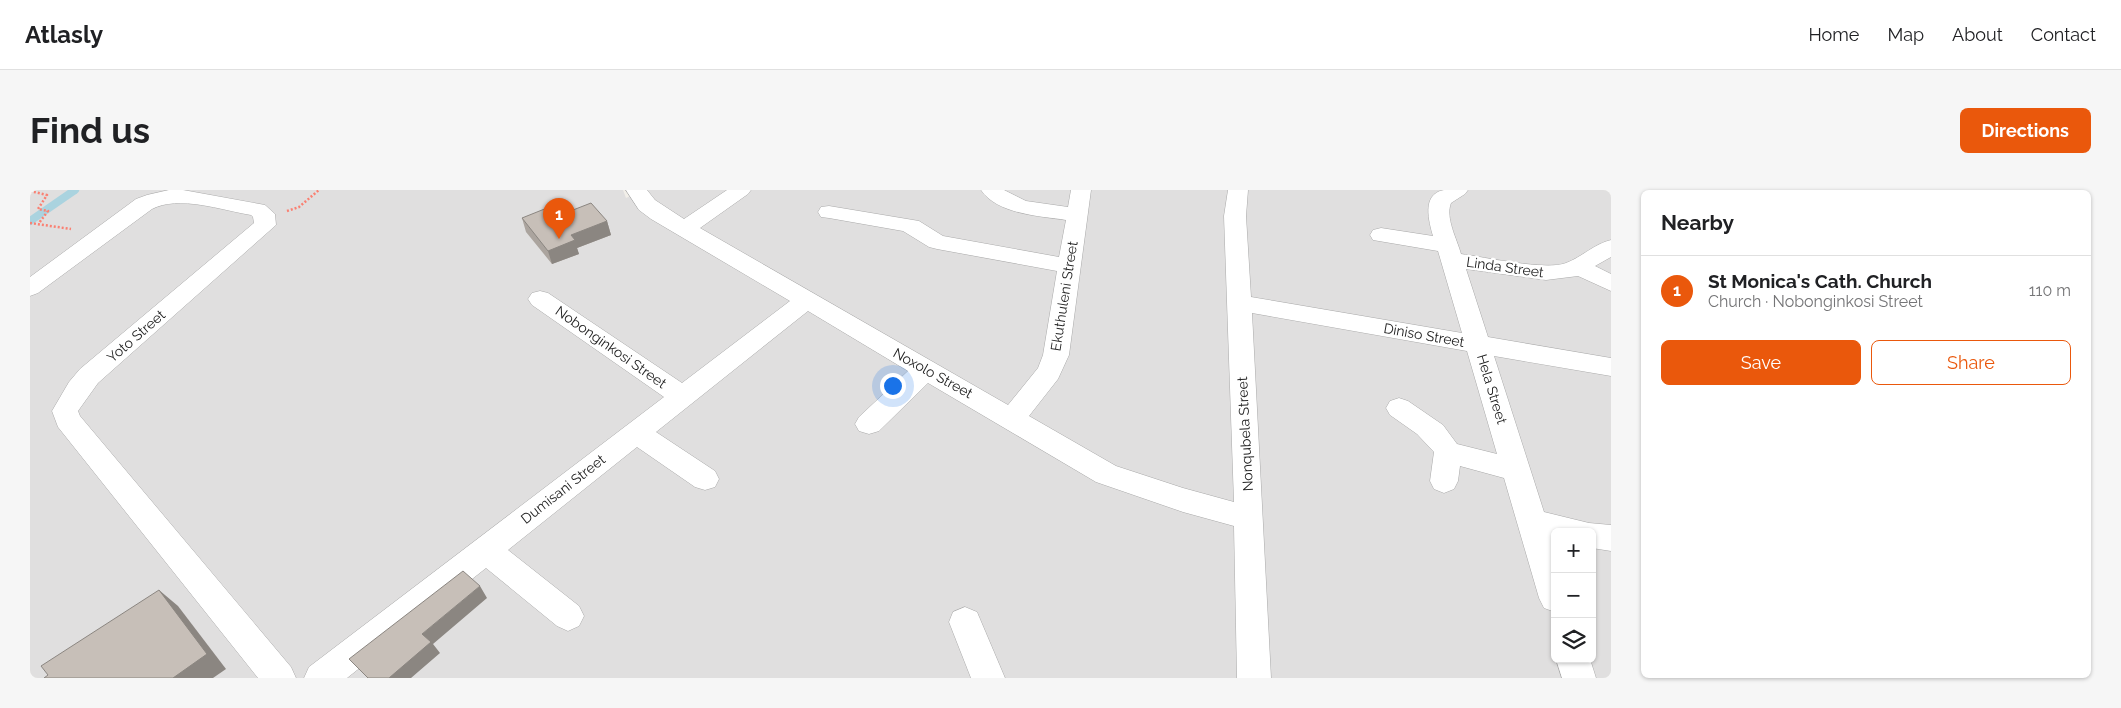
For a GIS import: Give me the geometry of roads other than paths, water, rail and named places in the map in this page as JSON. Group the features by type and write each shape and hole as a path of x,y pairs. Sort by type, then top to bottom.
{"street":[{"name":"Noxolo Street","path":"636,190 647,205 684,229 805,301 1013,418 1106,474 1183,500 1249,518"},
{"path":"684,229 740,190"},
{"path":"991,190 997,196 1015,204 1076,215"},
{"name":"Ekuthuleni Street","path":"1013,418 1049,372 1056,355 1081,190"},
{"name":"Nonqubela Street","path":"1238,190 1235,216 1249,518 1254,678"},
{"name":"Hela Street","path":"1458,190 1445,196 1440,202 1438,209 1551,585"},
{"name":"Yoto Street","path":"30,288 144,204 154,199 176,195 257,210 264,214 266,219 265,225 89,376 78,388 65,411 68,420 279,678"},
{"path":"829,212 911,226 937,242 1070,266"},
{"name":"Linda Street","path":"1381,235 1546,274 1570,271 1611,247"},
{"path":"1578,267 1611,283"},
{"name":"Nobonginkosi Street","path":"540,299 682,396"},
{"name":"Dumisani Street","path":"321,678 805,301"},
{"name":"Diniso Street","path":"1238,303 1611,367"},
{"path":"869,424 926,369"},
{"path":"1399,408 1443,441 1448,452 1444,481"},
{"path":"635,432 705,479"},
{"path":"1448,452 1516,470"},
{"path":"1532,522 1560,528"},
{"path":"1596,536 1611,538"},
{"path":"485,549 568,616"},
{"path":"965,622 988,678"},
{"path":"1575,663 1579,678"}],"waterway":[{"path":"30,221 75,190"}],"place":[{"name":"St Monica's Cath. Church","path":"559,239"}]}
